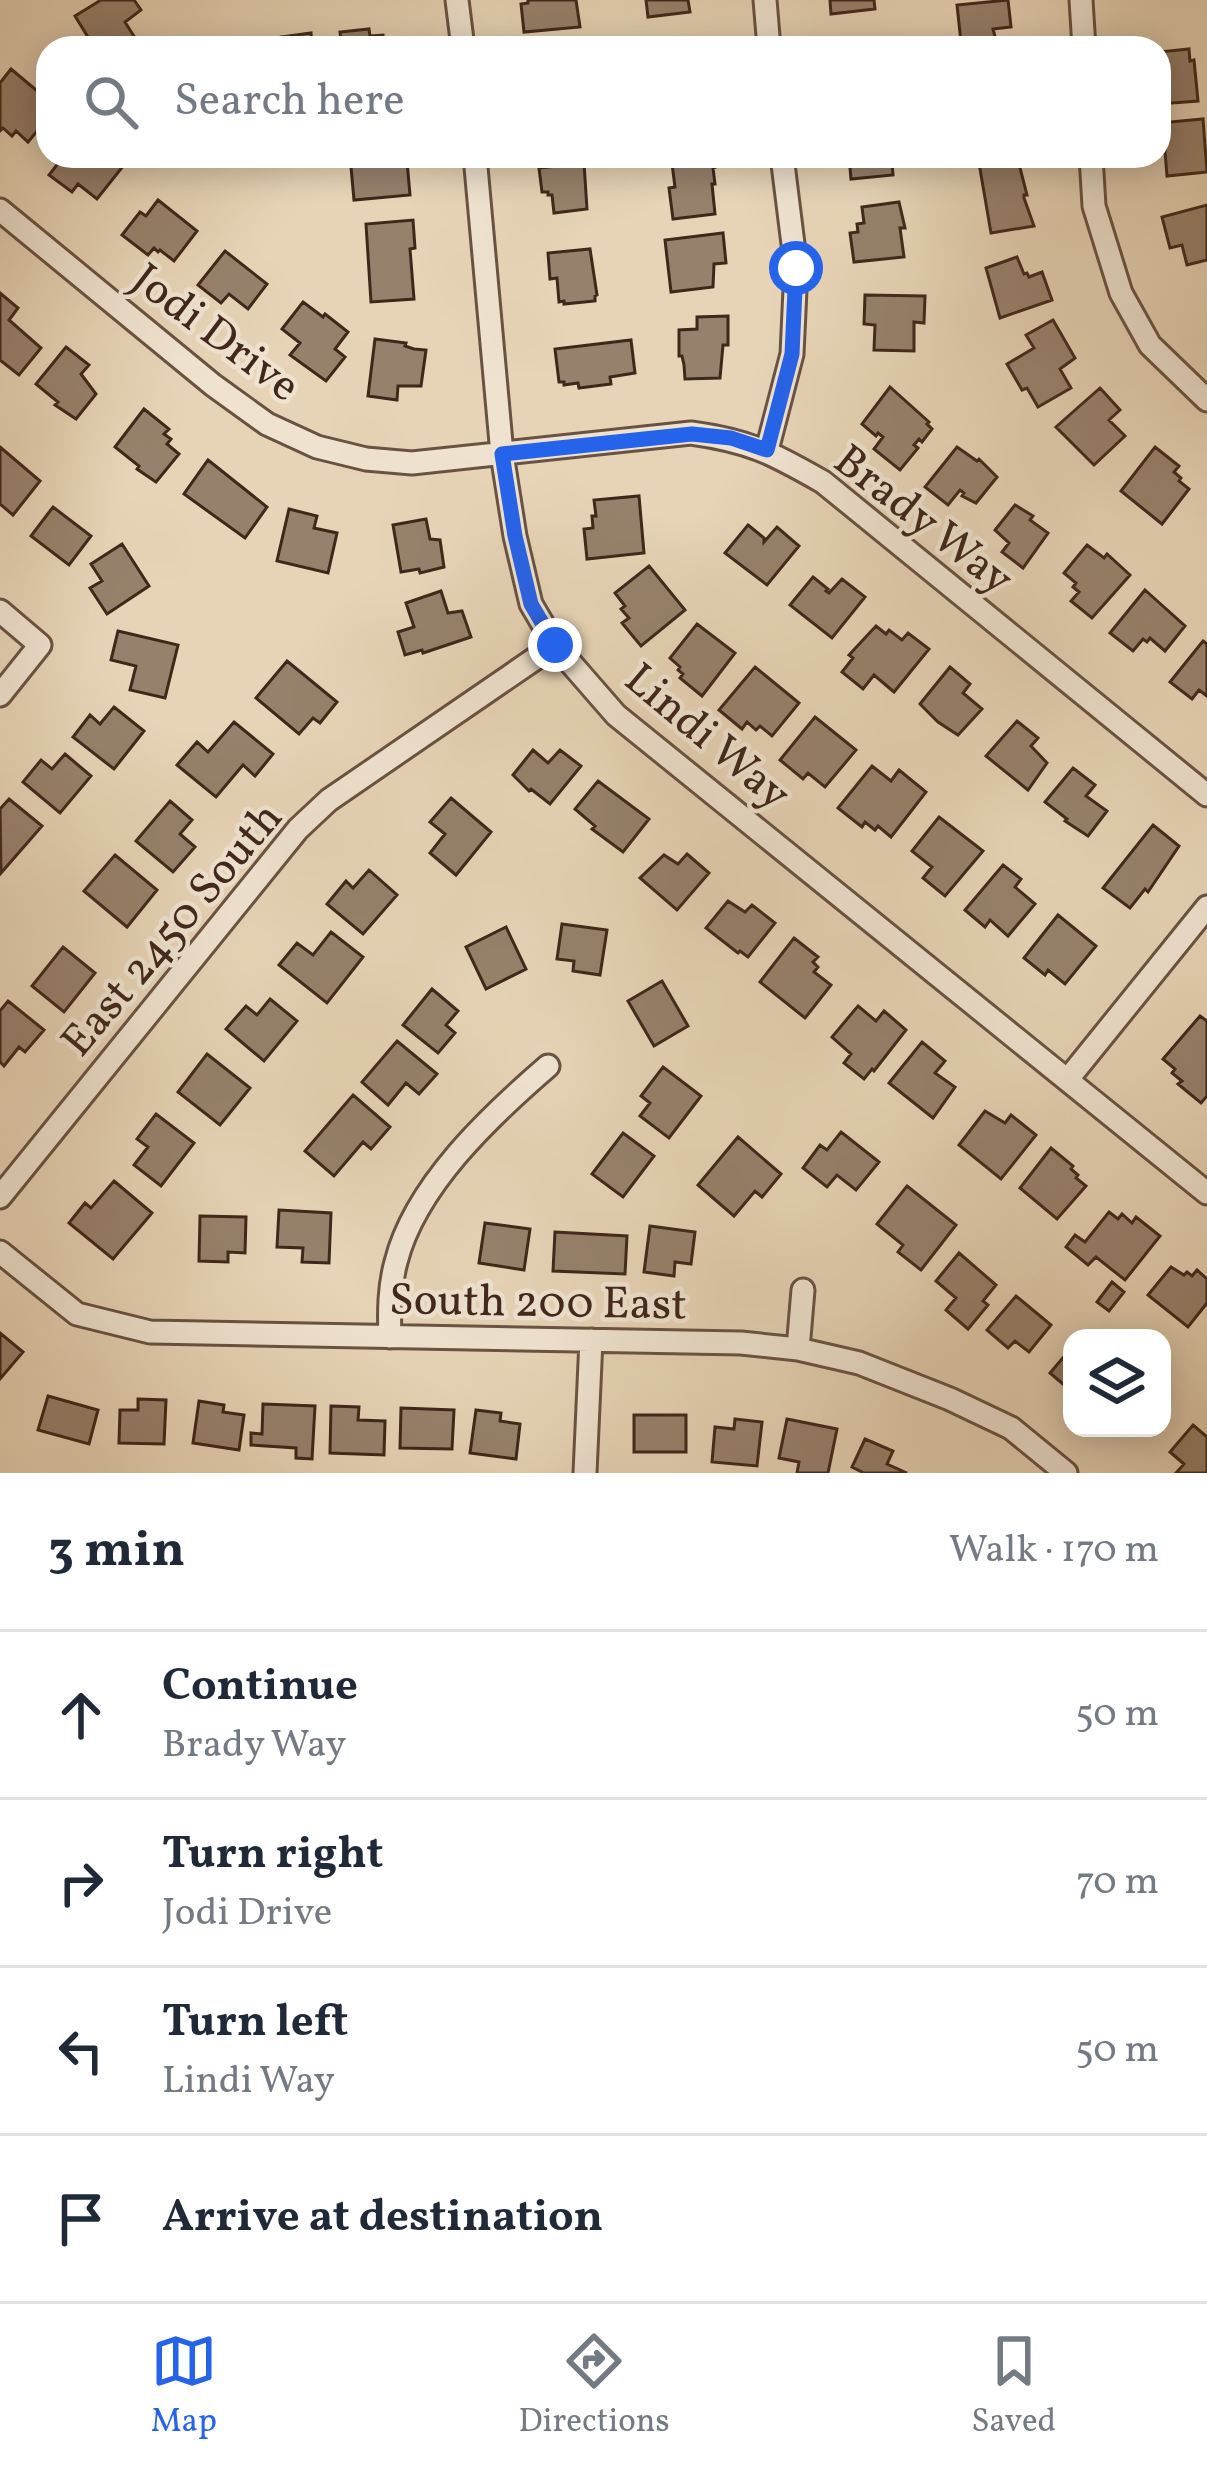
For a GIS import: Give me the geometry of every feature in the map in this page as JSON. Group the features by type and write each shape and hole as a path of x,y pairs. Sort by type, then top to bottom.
{"street":[{"path":"458,0 462,36"},
{"path":"765,0 768,36"},
{"path":"1081,0 1083,36"},
{"name":"Lindi Way","path":"477,168 502,454 515,536 531,604 555,645 616,715 1207,1193"},
{"name":"Brady Way","path":"784,168 796,268 792,354 767,450 823,482 1207,795"},
{"path":"1092,168 1094,206 1121,293 1150,344 1207,400"},
{"name":"Jodi Drive","path":"0,210 213,385 267,424 317,447 366,459 412,463 692,434 731,438 767,450"},
{"path":"0,611 40,645 0,695"},
{"name":"East 2450 South","path":"0,1197 298,829 329,800 555,645"},
{"path":"1068,1079 1207,907"},
{"path":"390,1336 389,1303 396,1262 411,1220 446,1168 548,1066"},
{"name":"South 200 East","path":"0,1252 77,1314 150,1332 741,1343 798,1349 860,1363 950,1399 1011,1428 1066,1473"},
{"path":"798,1349 803,1290"},
{"path":"585,1473 591,1340"}],"building":[{"path":"101,0 134,0 141,10 125,22 134,36 87,36 75,16"},
{"path":"576,0 580,27 524,32 521,4"},
{"path":"646,0 688,0 690,12 648,17"},
{"path":"830,0 874,0 875,9 831,14"},
{"path":"1008,0 1011,27 993,29 995,36 960,36 957,5"},
{"path":"369,29 370,36 340,36 340,32"},
{"path":"1189,49 1198,101 1171,103 1171,51"},
{"path":"11,69 36,90 36,132 28,142 16,131 12,136 3,128 0,131 0,83"},
{"path":"1203,119 1207,172 1167,176 1171,122"},
{"path":"55,168 122,168 97,199 78,184 72,192 49,175"},
{"path":"351,168 408,168 410,195 354,200"},
{"path":"539,168 584,168 587,209 554,213 552,195 542,192"},
{"path":"673,168 713,168 715,214 673,219 669,188 675,187"},
{"path":"850,168 892,168 893,175 851,179"},
{"path":"980,168 1020,168 1034,226 991,233"},
{"path":"158,200 197,231 174,261 154,248 148,255 122,235 140,212 146,216"},
{"path":"899,202 905,228 900,228 904,257 854,262 850,233 858,232 857,224 864,223 862,207"},
{"path":"1207,205 1207,260 1187,265 1182,245 1170,248 1162,217"},
{"path":"413,220 414,299 371,302 366,224"},
{"path":"723,233 726,263 714,264 713,287 671,292 665,240"},
{"path":"590,249 595,301 559,302 557,278 550,279 548,253"},
{"path":"225,251 267,284 248,309 229,294 221,303 198,285"},
{"path":"1017,257 1029,277 1042,272 1052,300 1000,318 986,268"},
{"path":"0,293 18,308 9,320 41,348 19,375 0,360"},
{"path":"865,295 925,296 924,323 914,322 914,351 874,350 875,325 864,324"},
{"path":"303,302 348,332 335,349 345,357 326,381 290,355 300,343 282,329"},
{"path":"728,316 728,345 723,345 720,378 685,379 679,330 697,329 697,317"},
{"path":"1053,320 1075,358 1060,369 1071,388 1038,407 1007,364 1034,348 1026,335"},
{"path":"375,339 426,350 421,386 398,386 397,400 368,396"},
{"path":"631,340 635,373 610,377 611,384 579,388 578,383 559,382 555,349"},
{"path":"66,347 89,365 81,374 96,394 76,419 36,384"},
{"path":"890,387 932,429 914,445 918,448 900,470 874,449 883,437 862,424"},
{"path":"1100,388 1120,410 1109,420 1125,436 1094,465 1056,427"},
{"path":"144,409 169,429 164,434 171,439 167,444 179,454 156,482 115,447"},
{"path":"0,447 40,481 13,515 0,504"},
{"path":"957,447 997,477 976,503 960,490 948,505 925,487"},
{"path":"1155,447 1179,466 1174,472 1189,489 1162,524 1121,491"},
{"path":"208,460 267,507 245,538 184,494"},
{"path":"639,496 644,553 587,559 584,529 593,528 594,500"},
{"path":"1015,505 1048,533 1023,568 1002,552 1009,543 995,530"},
{"path":"53,507 91,536 69,565 31,536"},
{"path":"289,509 317,516 314,528 337,533 328,573 277,561"},
{"path":"426,519 430,539 440,540 444,567 401,572 393,525"},
{"path":"748,525 764,542 777,527 799,546 767,585 725,553"},
{"path":"122,544 149,586 107,614 90,588 102,581 91,564"},
{"path":"1087,545 1104,558 1107,554 1130,575 1092,618 1071,601 1079,592 1064,573"},
{"path":"649,566 685,610 641,646 622,623 629,618 615,593"},
{"path":"813,577 829,593 842,579 865,597 832,638 790,605"},
{"path":"1145,590 1185,626 1165,651 1150,638 1133,651 1110,633"},
{"path":"441,591 448,613 462,611 471,637 405,655 398,632 414,627 406,603"},
{"path":"697,624 735,653 702,696 680,678 680,667 670,658"},
{"path":"876,626 902,640 908,633 929,649 894,692 874,675 863,689 842,672 853,658 849,655"},
{"path":"118,631 178,645 165,698 130,690 136,666 111,660"},
{"path":"1203,641 1207,644 1207,696 1199,690 1192,699 1170,682"},
{"path":"287,661 337,702 320,723 313,718 299,734 256,698"},
{"path":"755,667 799,703 772,736 747,722 742,729 719,710"},
{"path":"950,667 970,684 963,693 982,709 958,735 920,704"},
{"path":"114,707 144,731 114,769 73,737 90,715 100,724"},
{"path":"815,717 856,750 825,787 808,773 803,779 780,760"},
{"path":"1017,721 1038,738 1031,746 1047,763 1028,790 986,756"},
{"path":"234,722 273,754 255,776 243,765 216,797 177,765 197,742 208,752"},
{"path":"533,750 548,763 560,750 581,766 550,804 513,775"},
{"path":"65,754 91,776 60,813 23,782 41,760 52,769"},
{"path":"872,766 891,781 899,770 926,792 891,837 878,826 875,830 865,822 862,827 838,808"},
{"path":"1073,768 1095,785 1086,796 1107,811 1088,836 1045,802"},
{"path":"598,781 649,819 623,852 575,809"},
{"path":"451,798 491,832 456,875 430,853 445,834 430,822"},
{"path":"9,799 42,826 1,873 0,809"},
{"path":"170,801 192,820 180,834 195,847 173,872 136,841"},
{"path":"939,817 983,851 945,896 923,878 932,867 912,851"},
{"path":"1153,825 1179,846 1148,892 1145,889 1130,908 1103,888"},
{"path":"687,854 709,873 677,910 640,878 664,855 678,864"},
{"path":"115,855 157,890 127,927 84,891"},
{"path":"1003,865 1021,879 1015,887 1035,904 1008,936 990,920 985,927 965,910"},
{"path":"369,870 397,895 363,934 327,904 346,881 353,888"},
{"path":"728,901 745,912 752,905 775,923 748,957 706,928"},
{"path":"1058,915 1096,946 1065,984 1024,958"},
{"path":"562,924 607,930 600,975 573,971 574,961 557,959"},
{"path":"506,927 526,969 486,989 466,947"},
{"path":"331,932 363,957 327,1003 279,965 297,943 313,955"},
{"path":"794,938 818,957 814,972 831,985 805,1018 760,982"},
{"path":"63,947 95,973 64,1012 32,986"},
{"path":"662,981 688,1026 654,1046 628,1001"},
{"path":"432,989 458,1011 446,1025 455,1033 438,1053 403,1025"},
{"path":"270,999 297,1021 264,1061 226,1029 246,1006 257,1015"},
{"path":"8,1001 44,1030 25,1052 19,1047 4,1066 0,1062 0,1011"},
{"path":"858,1006 876,1021 884,1011 906,1030 864,1079 844,1063 851,1054 832,1037"},
{"path":"1200,1016 1207,1021 1207,1096 1201,1103 1178,1084 1182,1081 1172,1073 1175,1069 1163,1059"},
{"path":"397,1041 437,1074 419,1094 406,1083 388,1105 362,1082"},
{"path":"922,1042 945,1061 935,1073 955,1087 933,1118 889,1083"},
{"path":"207,1054 250,1088 220,1125 178,1092"},
{"path":"663,1067 701,1096 669,1138 640,1116 650,1103 641,1096"},
{"path":"353,1095 390,1127 371,1149 363,1142 334,1176 305,1151"},
{"path":"985,1111 1005,1123 1011,1115 1036,1135 1001,1179 959,1145"},
{"path":"156,1114 194,1143 161,1186 134,1165 148,1147 137,1139"},
{"path":"841,1132 879,1162 856,1190 837,1175 827,1187 803,1168 820,1145 827,1150"},
{"path":"623,1133 654,1156 623,1197 592,1174"},
{"path":"738,1137 781,1174 762,1197 755,1191 734,1216 698,1185"},
{"path":"1051,1148 1073,1166 1076,1178 1086,1186 1057,1219 1020,1188"},
{"path":"114,1181 152,1213 113,1259 69,1223 85,1203 91,1208"},
{"path":"907,1186 956,1225 921,1270 898,1252 903,1245 877,1224"},
{"path":"279,1210 331,1213 329,1263 302,1262 303,1248 277,1247"},
{"path":"1109,1212 1118,1219 1122,1214 1132,1223 1136,1217 1160,1236 1125,1280 1096,1257 1088,1265 1066,1247 1075,1235 1085,1242"},
{"path":"200,1216 246,1217 245,1253 228,1252 228,1262 199,1261"},
{"path":"485,1223 530,1229 524,1270 479,1263"},
{"path":"650,1226 695,1232 691,1264 675,1262 674,1276 644,1272"},
{"path":"555,1232 627,1236 625,1274 553,1271"},
{"path":"959,1253 996,1285 983,1301 988,1305 968,1329 946,1310 956,1298 936,1281"},
{"path":"1171,1267 1192,1276 1197,1270 1207,1279 1207,1303 1188,1327 1148,1295"},
{"path":"1112,1282 1124,1292 1109,1311 1097,1302"},
{"path":"1016,1296 1051,1325 1029,1352 1015,1341 1008,1348 987,1330"},
{"path":"0,1333 23,1352 0,1379"},
{"path":"1063,1358 1063,1384 1050,1373"},
{"path":"48,1396 98,1410 89,1444 38,1430"},
{"path":"138,1399 166,1400 164,1444 119,1443 120,1410 138,1410"},
{"path":"199,1401 224,1405 223,1412 244,1415 239,1450 193,1443"},
{"path":"263,1404 315,1406 312,1459 296,1458 296,1448 251,1445 251,1433 262,1434"},
{"path":"331,1406 359,1407 358,1420 385,1421 384,1455 330,1453"},
{"path":"401,1408 454,1410 452,1449 400,1448"},
{"path":"476,1410 501,1413 500,1421 520,1424 516,1459 470,1453"},
{"path":"634,1415 686,1415 686,1452 634,1452"},
{"path":"735,1419 762,1422 757,1466 712,1462 715,1427 734,1429"},
{"path":"787,1419 837,1429 828,1473 797,1473 799,1462 779,1458"},
{"path":"1193,1425 1207,1437 1207,1473 1176,1473 1184,1464 1170,1452"},
{"path":"865,1439 893,1451 887,1464 907,1473 864,1473 852,1467"}],"route":[{"path":"555,645 531,604 502,454 692,434 731,438 767,450 792,354 796,268"}]}
